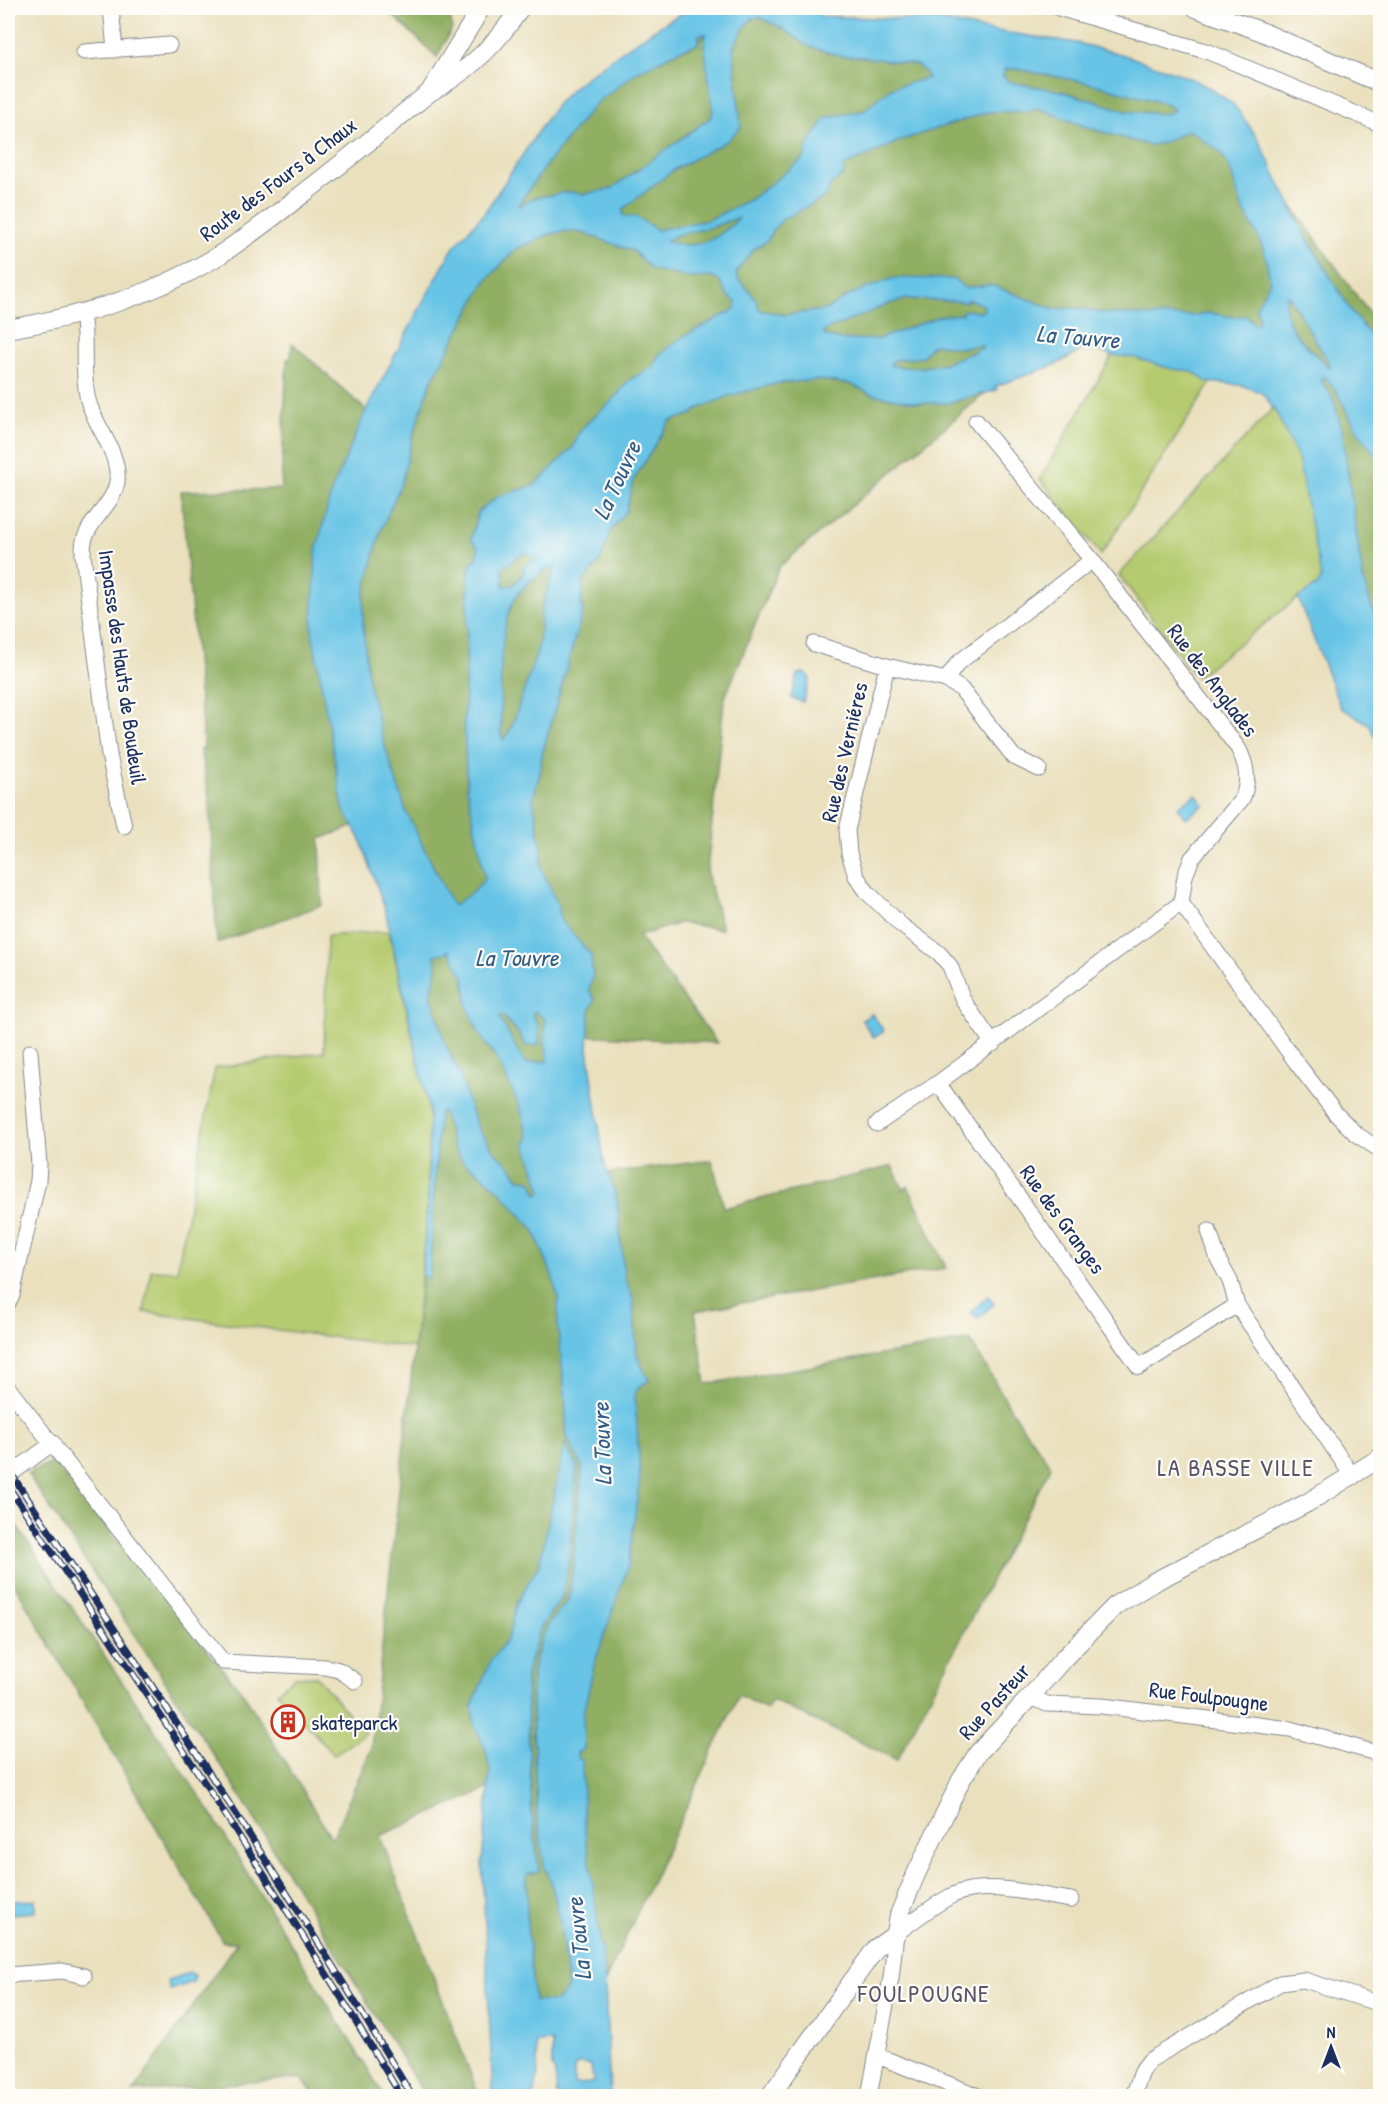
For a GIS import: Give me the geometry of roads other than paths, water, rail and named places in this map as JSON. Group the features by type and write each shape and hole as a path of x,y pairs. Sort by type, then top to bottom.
{"street":[{"path":"111,8 115,50"},
{"name":"Route des Fours à Chaux","path":"430,92 481,8"},
{"name":"Route des Fours à Chaux","path":"8,329 82,313 154,288 222,253 324,178 430,92 448,83 492,45 508,27 520,8"},
{"path":"1059,8 1209,52 1380,124"},
{"path":"1196,8 1260,31 1380,83"},
{"path":"84,52 169,45"},
{"name":"Impasse des Hauts de Boudeuil","path":"82,313 88,400 112,452 116,468 117,482 111,498 88,530 84,540 83,555 109,755 124,826"},
{"name":"Rue des Anglades","path":"976,421 1092,560 1238,748 1246,764 1246,791 1242,800 1192,858 1185,876 1181,903"},
{"path":"1039,769 1014,757 961,689 946,680 958,663 1092,560"},
{"path":"814,644 887,666"},
{"name":"Rue des Verniéres","path":"946,680 887,666 847,830 849,853 856,876 868,893 901,925 939,953 950,966 963,1000 993,1044"},
{"path":"877,1124 993,1044 1181,903 1336,1114 1356,1134 1380,1150"},
{"path":"8,1303 12,1295 38,1181 39,1165 30,1052"},
{"name":"Rue des Granges","path":"938,1083 1139,1367 1237,1305"},
{"path":"1209,1231 1218,1259 1230,1281 1237,1305 1353,1477"},
{"path":"8,1388 223,1662 326,1667 339,1670 355,1681"},
{"path":"8,1476 53,1443"},
{"name":"Rue Pasteur","path":"896,1934 899,1915 907,1897 943,1818 975,1758 1064,1658 1116,1605 1152,1583 1307,1503 1353,1477 1380,1458"},
{"name":"Rue Foulpougne","path":"1030,1697 1047,1704 1102,1706 1290,1729 1380,1754"},
{"path":"770,2097 876,1948 930,1910 952,1896 984,1889 1071,1900"},
{"path":"907,1897 913,1906 930,1910"},
{"path":"869,2097 891,1978 896,1934"},
{"path":"8,1976 62,1971 84,1976"},
{"path":"1133,2097 1143,2069 1150,2060 1280,1983 1304,1980 1380,2004"},
{"path":"878,2056 978,2097"}],"water":[{"name":"La Touvre","path":"693,8 809,8 817,11 820,16 937,20 1077,43 1121,54 1183,75 1210,88 1234,105 1257,137 1305,235 1353,314 1380,347 1380,460 1359,433 1334,388 1324,376 1320,379 1333,398 1342,430 1363,579 1380,633 1380,747 1369,724 1341,708 1298,598 1318,585 1321,578 1298,458 1276,412 1262,393 1241,385 1207,382 1192,371 1172,369 1135,358 1095,350 1082,350 1057,364 996,386 997,390 948,403 918,403 871,394 850,384 818,380 779,383 729,396 698,409 693,414 670,421 634,479 626,511 611,530 600,561 584,580 581,603 583,610 542,755 533,798 542,851 541,867 559,908 561,921 591,955 593,976 589,990 595,1000 590,1009 588,1048 604,1162 617,1199 624,1275 633,1299 637,1355 649,1381 641,1385 635,1393 640,1476 629,1563 595,1662 583,1714 584,1749 577,1753 578,1759 582,1760 584,1824 605,1982 610,2096 557,2096 555,2072 552,2068 552,2042 536,2043 538,2077 533,2096 493,2096 482,1863 490,1771 486,1750 475,1726 472,1706 491,1660 508,1638 517,1602 539,1565 565,1444 577,1467 568,1569 562,1597 541,1627 526,1675 532,1813 539,1872 527,1874 527,1924 534,2001 556,2002 568,1989 558,1915 552,1885 545,1871 537,1815 532,1673 548,1625 568,1600 582,1467 567,1437 558,1328 558,1297 552,1275 534,1230 501,1192 480,1173 464,1163 454,1148 441,1111 439,1113 429,1278 422,1276 428,1202 429,1110 385,909 360,838 343,808 312,631 316,551 332,490 366,410 454,247 485,212 561,100 625,49","holes":["759,17 784,29 807,46 842,56 916,65 928,78 891,88 863,111 826,118 809,143 804,158 751,199 708,220 657,230 635,216 626,217 623,209 675,169 727,141 741,127 733,48 745,26 753,18","706,34 704,43 713,112 710,118 611,189 584,194 570,192 533,198 518,205 546,165 595,104 637,72 680,50 698,44 699,35","1005,69 1017,69 1089,83 1163,103 1174,109 1165,114 1126,111 1061,91 1010,82 1003,76","1038,108 1089,128 1148,145 1163,143 1186,131 1191,131 1220,152 1229,166 1242,207 1260,240 1270,281 1256,308 1259,316 1258,323 1254,324 1247,316 1234,317 1208,313 1192,316 1146,316 1102,313 1079,308 1054,309 991,285 965,288 954,279 894,278 856,292 825,310 784,315 760,310 753,295 738,279 736,272 754,249 767,241 783,219 827,194 829,187 843,175 844,166 902,140 988,112 1028,111","739,218 723,232 706,242 687,245 666,241 683,233","568,231 583,233 633,251 651,269 689,278 711,277 719,280 728,296 736,302 736,307 681,338 658,356 653,367 629,380 613,400 580,431 573,447 535,485 497,497 478,512 471,539 478,547 477,560 472,561 469,571 464,723 467,788 485,878 474,891 453,906 407,814 382,737 368,681 363,624 364,595 380,533 402,481 413,435 431,382 485,282 516,249 550,234","1286,296 1289,296 1331,366 1328,366 1304,344 1292,327 1286,308","907,299 967,302 968,299 983,305 984,310 981,312 963,310 962,314 940,316 879,339 840,340 824,334 824,331 889,304","935,344 960,348 982,345 982,348 959,358 926,367 890,365 894,360 922,357","525,552 535,559 522,568 525,572 513,585 503,586 504,574 501,569","555,566 541,611 540,637 536,655 511,729 503,740 501,735 501,685 504,632 516,596 537,576","449,950 464,977 468,1007 479,1034 497,1059 520,1107 529,1140 525,1142 542,1191 537,1194 531,1180 519,1179 479,1130 461,1077 445,1043 431,994 437,970 435,955","535,1011 545,1020 548,1061 525,1063 499,1017 502,1015 519,1034 526,1046 539,1045 539,1026 532,1014","581,2063 591,2066 594,2083 574,2084 574,2067"]},
{"path":"802,673 810,678 803,702 791,698 798,674"},
{"path":"1196,794 1204,805 1186,818 1178,807"},
{"path":"872,1014 884,1031 874,1038 862,1020"},
{"path":"988,1296 994,1304 977,1319 971,1312"},
{"path":"35,1900 35,1912 11,1914 10,1901"},
{"path":"189,1973 195,1976 193,1982 170,1990 167,1980"}],"railway":[{"path":"8,1469 163,1702 315,1937 412,2096"},
{"path":"8,1486 159,1712 354,2018 401,2096"}],"place":[{"name":"skateparck","path":"288,1722"}],"district":[{"name":"LA BASSE VILLE","path":"1236,1467"},
{"name":"FOULPOUGNE","path":"924,1993"}]}
